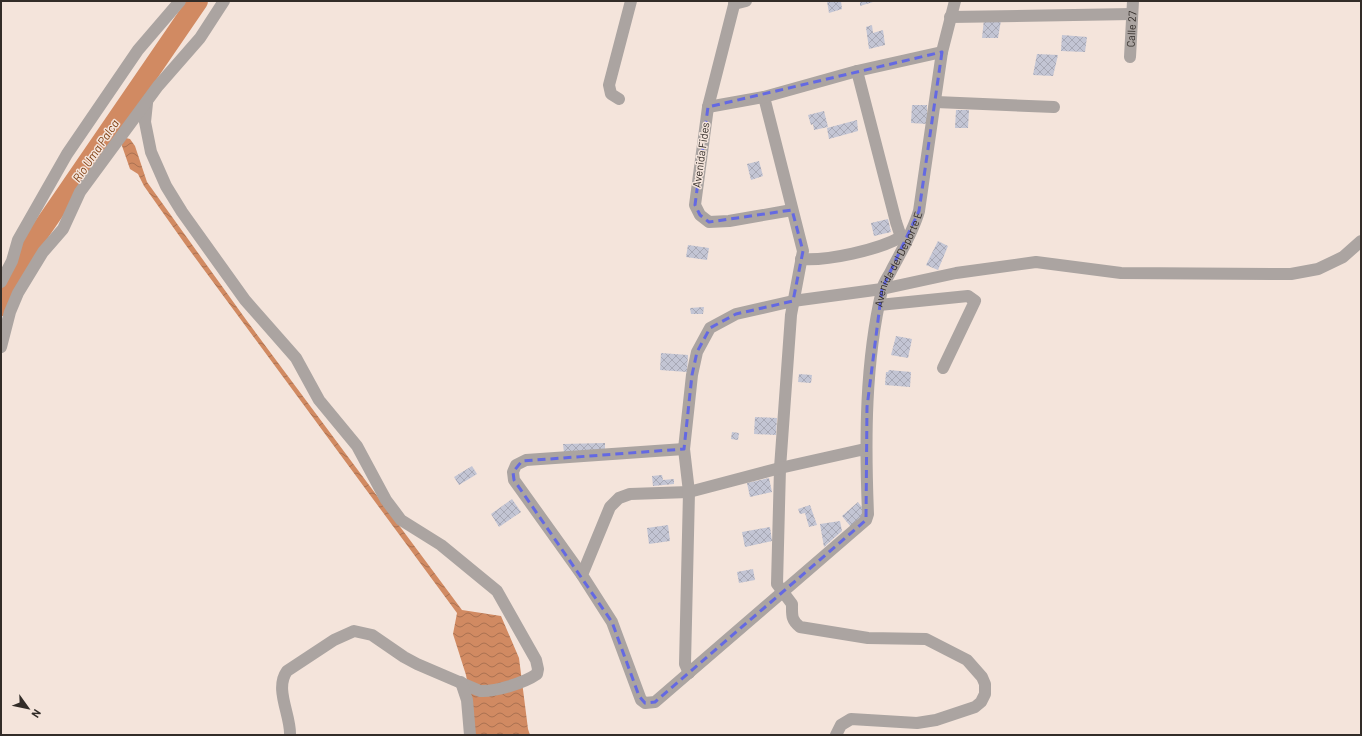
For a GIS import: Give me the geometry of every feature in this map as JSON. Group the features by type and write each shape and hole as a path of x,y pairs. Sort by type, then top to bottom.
{"street":[{"path":"1,282 12,261 18,240 67,154 138,50 180,1"},
{"path":"1,347 10,312 18,293 43,252 63,229 80,192 170,71 200,38 224,1"},
{"path":"619,99 611,94 609,85 631,1"},
{"name":"Avenida del Deporte E","path":"782,592 866,520 868,514 865,449 871,356 879,305 882,289 904,240 914,227 919,211 936,102 942,52 955,1"},
{"name":"Calle 27","path":"1130,57 1133,1"},
{"name":"Avenida Fides","path":"738,2 708,107 694,198 700,215 709,222 792,210"},
{"path":"950,17 1132,14"},
{"path":"708,107 764,97 857,71 942,52"},
{"path":"801,260 817,261 835,258 889,242 904,240 857,71"},
{"path":"764,97 803,251 791,315 780,468 777,584 792,604 791,616 794,622 800,627 868,638 926,639 967,660 982,676 985,684 985,694 981,702 975,707 936,720 917,723 851,719 842,725 836,735"},
{"path":"936,102 1054,107"},
{"path":"147,103 145,122 151,152 166,186 182,212 245,300 296,358 319,400 357,446 386,500 401,520 441,545 497,591 536,660 538,669 537,674 531,678 491,692 480,691 404,657 372,635 354,631 334,640 287,671 283,676 283,695 288,713 290,735"},
{"path":"689,673 685,664 689,492 684,449 692,375 697,352 710,328 736,314 793,301 882,289 956,273 1036,262 1121,273 1291,274 1318,269 1343,257 1361,241"},
{"path":"879,305 968,296 975,301 943,368"},
{"path":"684,449 522,461 516,465 513,472 514,480 582,575 612,622 642,700 645,703 655,702 782,592"},
{"path":"582,575 610,507 619,498 630,494 689,492 780,468 865,449"},
{"path":"461,682 467,700 470,735"}],"highlighted area":[{"path":"942,52 919,211 882,289 867,407 866,520 655,702 645,703 639,696 612,622 514,480 513,472 522,461 684,449 692,375 697,352 710,328 736,314 793,301 803,251 792,210 709,222 700,215 695,205 708,107"}],"water":[{"path":"126,138 130,139 135,146 147,182 247,321 462,610 501,616 519,658 530,735 474,735 474,718 466,675 453,634 457,613 185,244 144,186 138,174 130,169 121,143"}],"building":[{"path":"827,1 841,1 842,9 829,13"},
{"path":"860,1 873,1 873,2 860,6"},
{"path":"984,19 1001,20 998,38 982,38"},
{"path":"872,25 873,33 883,30 885,45 869,49 866,27"},
{"path":"1062,35 1087,37 1085,52 1061,51"},
{"path":"1037,54 1058,55 1053,76 1033,75"},
{"path":"912,105 927,105 927,124 911,123"},
{"path":"956,110 969,110 968,128 955,128"},
{"path":"824,111 828,127 814,130 813,124 811,125 808,115"},
{"path":"857,120 858,131 829,139 827,128"},
{"path":"759,161 763,176 751,180 747,164"},
{"path":"888,219 891,232 874,236 871,223"},
{"path":"938,241 948,246 938,270 926,265"},
{"path":"688,245 709,248 707,260 686,257"},
{"path":"704,307 703,314 691,314 690,308"},
{"path":"896,336 912,339 908,358 891,355"},
{"path":"661,353 688,355 687,372 660,370"},
{"path":"889,370 911,372 910,387 885,385 886,372"},
{"path":"799,374 812,375 811,383 798,382"},
{"path":"755,417 777,418 776,435 754,434"},
{"path":"732,432 739,433 738,440 731,439"},
{"path":"605,443 605,451 564,453 563,444"},
{"path":"472,466 477,474 459,485 454,477"},
{"path":"662,475 663,480 674,479 674,484 653,486 652,476"},
{"path":"769,478 772,492 750,497 747,483"},
{"path":"512,499 521,512 499,527 491,514"},
{"path":"858,502 867,514 851,527 842,516"},
{"path":"810,505 817,525 809,527 805,513 800,514 798,509"},
{"path":"840,521 842,531 824,547 820,524"},
{"path":"668,525 670,541 649,544 647,528"},
{"path":"770,527 772,541 745,547 742,532"},
{"path":"753,569 755,580 739,583 737,572"}],"waterway":[{"name":"Río Uma Palca","path":"1,306 21,264 37,236 198,1"},
{"path":"120,115 124,118 122,128"}]}
